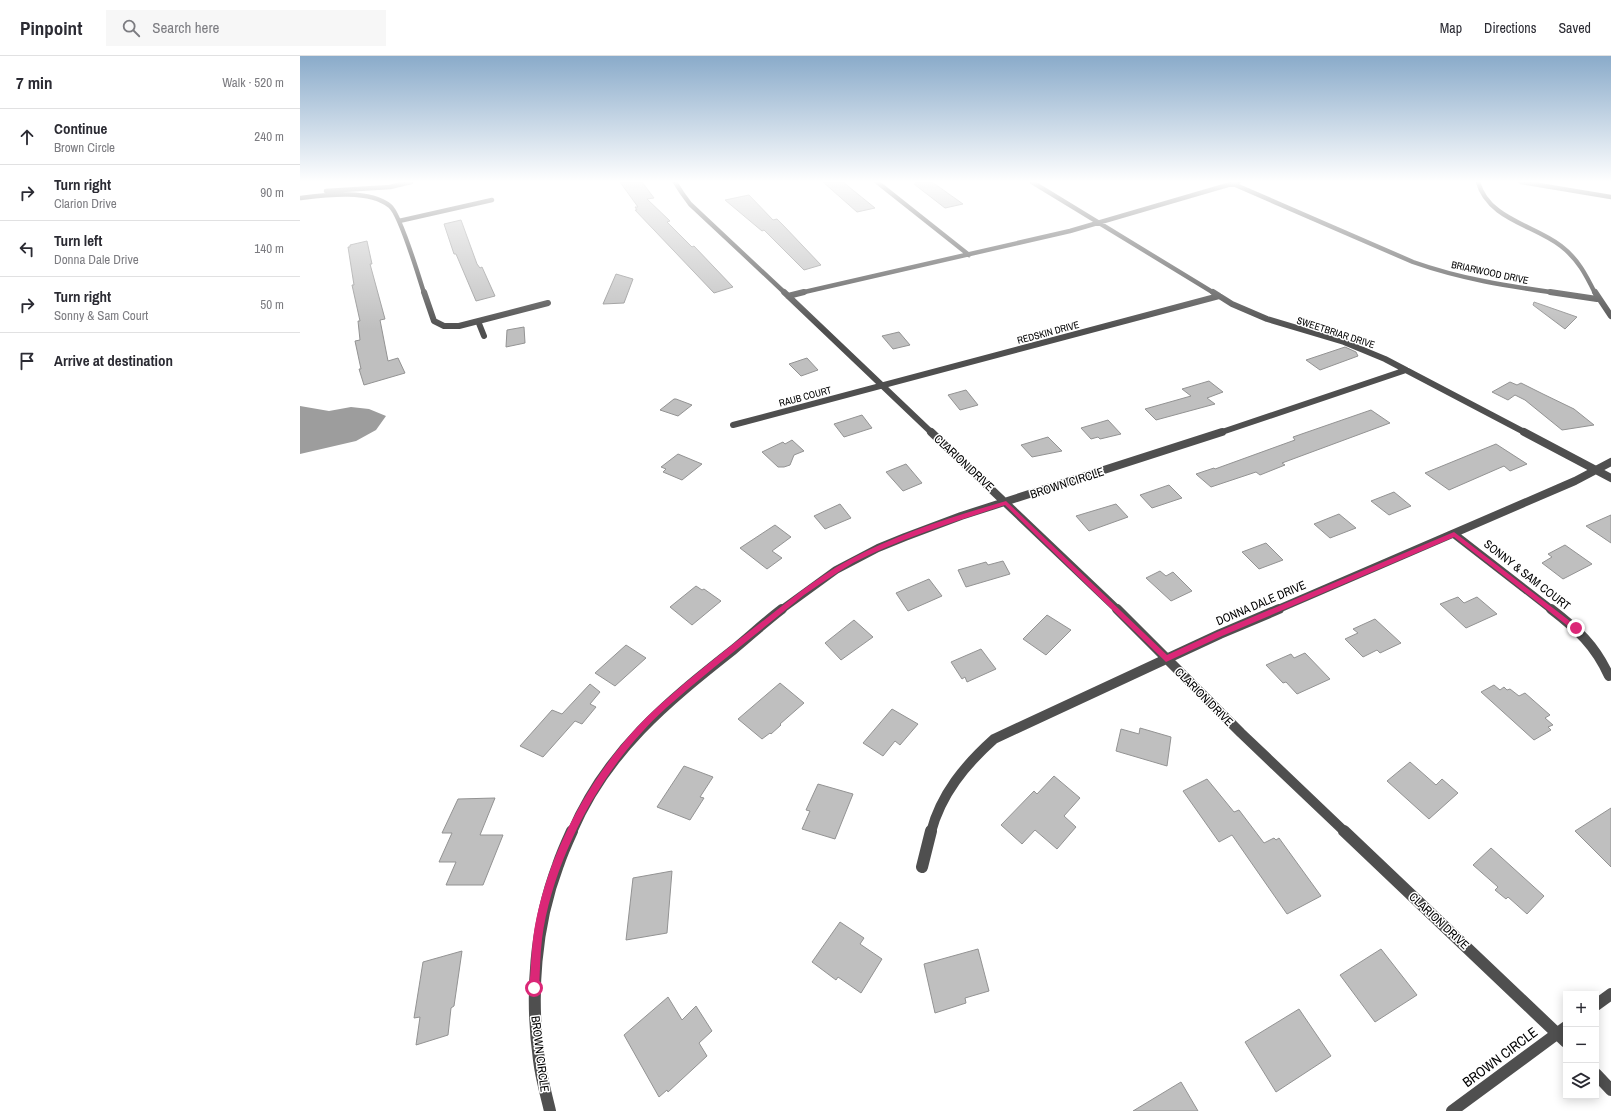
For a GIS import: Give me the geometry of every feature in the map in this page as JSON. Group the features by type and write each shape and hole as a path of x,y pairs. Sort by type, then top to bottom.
{"street":[{"path":"403,231 434,320 443,326 453,326 478,321 548,303"},
{"name":"CLARION DRIVE","path":"720,231 1006,503 1241,733 1563,1034"},
{"path":"939,231 969,255"},
{"path":"788,296 1068,231"},
{"name":"SWEETBRIAR DRIVE","path":"1113,231 1219,296 1249,312 1279,323 1344,342 1367,351 1611,478"},
{"name":"BRIARWOOD DRIVE","path":"1342,231 1413,262 1436,270 1499,285 1597,299"},
{"path":"1538,231 1571,254 1585,272 1597,299 1611,316"},
{"name":"REDSKIN DRIVE","path":"881,386 1219,296"},
{"path":"478,321 484,336"},
{"name":"BROWN CIRCLE","path":"550,1111 545,1093 536,1033 534,988 538,938 550,884 566,843 585,804 613,762 634,736 663,707 802,593 826,576 884,546 945,523 1235,429 1406,370"},
{"name":"RAUB COURT","path":"733,425 881,386"},
{"name":"DONNA DALE DRIVE","path":"922,867 931,828 938,809 953,782 972,758 994,739 1220,634 1568,484 1611,462"},
{"name":"SONNY & SAM COURT","path":"1454,534 1576,628 1591,644 1602,660 1609,676"},
{"path":"1599,1003 1611,994"},
{"name":"BROWN CIRCLE","path":"1452,1111 1563,1034"},
{"path":"1599,1077 1611,1090"}],"shaded area":[{"path":"300,406 329,411 351,407 369,409 386,416 376,430 356,441 300,454"}],"building":[{"path":"446,231 465,231 477,264 480,268 482,267 495,296 476,301 456,254 454,254"},
{"path":"655,231 676,231 692,247 694,246 733,287 714,293"},
{"path":"765,231 789,231 821,265 804,270"},
{"path":"367,241 372,264 370,264 385,319 380,320 388,361 398,358 405,373 364,385 359,369 361,369 355,341 360,340 358,321 360,321 352,285 354,285 348,247 350,247 350,245"},
{"path":"616,274 633,279 624,303 603,304"},
{"path":"1534,302 1577,317 1565,329 1533,305"},
{"path":"524,327 525,343 506,347 507,330"},
{"path":"899,332 910,345 893,349 882,336"},
{"path":"1345,347 1356,352 1358,356 1320,370 1306,360"},
{"path":"807,358 818,370 801,376 789,364"},
{"path":"1209,381 1223,392 1207,398 1215,404 1156,420 1145,409 1191,396 1182,389"},
{"path":"1510,382 1517,385 1521,383 1574,409 1594,425 1562,430 1525,400 1515,395 1508,400 1492,392"},
{"path":"966,390 978,405 960,410 948,395"},
{"path":"674,399 692,405 678,416 660,410"},
{"path":"1371,410 1390,423 1282,463 1285,465 1260,475 1256,472 1211,487 1196,474 1214,468 1215,469 1295,440 1293,437"},
{"path":"862,415 872,428 844,437 834,424"},
{"path":"1108,420 1121,434 1100,439 1098,437 1091,439 1081,428"},
{"path":"1048,437 1062,451 1032,457 1021,445"},
{"path":"792,440 804,451 794,455 790,465 778,467 762,452 783,442 785,444"},
{"path":"1496,444 1527,464 1510,471 1504,466 1449,490 1425,473"},
{"path":"678,454 702,464 682,480 663,472 666,469 661,467"},
{"path":"906,464 922,483 903,491 886,472"},
{"path":"1169,485 1182,498 1152,508 1140,495"},
{"path":"1394,492 1411,506 1389,515 1371,501"},
{"path":"840,504 851,518 825,529 814,516"},
{"path":"1116,504 1128,517 1089,531 1076,516"},
{"path":"1339,514 1356,528 1330,538 1314,524"},
{"path":"1611,515 1611,543 1586,526"},
{"path":"775,525 791,537 772,551 782,558 767,569 740,548"},
{"path":"1266,543 1283,560 1259,569 1242,552"},
{"path":"1565,545 1592,564 1563,579 1542,563 1552,557 1548,554"},
{"path":"1003,561 1010,574 966,587 958,570 986,562 988,565"},
{"path":"1160,571 1166,576 1173,572 1192,591 1171,601 1146,578"},
{"path":"929,579 942,596 908,611 896,593"},
{"path":"696,586 702,590 704,589 721,601 692,625 670,607"},
{"path":"1458,597 1464,603 1477,597 1497,614 1466,628 1440,604"},
{"path":"1047,615 1071,630 1046,655 1023,639"},
{"path":"1375,619 1401,643 1380,653 1377,650 1363,657 1345,639 1358,633 1353,629"},
{"path":"854,620 873,637 841,660 825,643"},
{"path":"626,645 646,658 615,686 595,673"},
{"path":"981,649 996,669 967,682 965,677 962,679 951,662"},
{"path":"1305,653 1330,679 1297,694 1286,682 1283,683 1266,665 1291,654 1294,658"},
{"path":"780,683 804,703 771,734 770,733 762,739 738,719"},
{"path":"590,684 600,692 590,704 596,707 582,724 575,721 543,757 520,746 552,710 562,714"},
{"path":"1494,685 1500,690 1504,687 1507,690 1510,689 1519,696 1525,693 1550,715 1545,718 1553,725 1548,727 1551,730 1534,740 1481,692"},
{"path":"892,709 918,724 900,745 895,741 883,756 863,743"},
{"path":"1140,728 1171,737 1167,766 1116,751 1121,729 1139,734"},
{"path":"1410,762 1436,785 1442,779 1458,793 1429,819 1387,781"},
{"path":"684,766 713,777 700,797 704,798 690,820 657,807"},
{"path":"1054,776 1080,798 1064,816 1076,827 1057,849 1035,830 1022,844 1001,825 1034,791 1037,794"},
{"path":"1207,779 1234,812 1239,810 1264,843 1274,838 1276,840 1279,838 1321,896 1287,914 1232,835 1219,842 1183,791"},
{"path":"818,784 853,794 835,839 802,829 810,811 806,810"},
{"path":"495,798 480,835 503,835 483,885 446,885 456,862 439,862 452,833 442,833 458,799"},
{"path":"1611,808 1611,867 1575,831"},
{"path":"1491,848 1544,896 1527,914 1508,897 1506,899 1495,890 1498,887 1473,865"},
{"path":"672,871 667,933 626,940 633,878"},
{"path":"840,922 864,938 860,944 882,959 861,993 838,977 836,980 812,962"},
{"path":"978,949 989,991 965,998 966,1003 935,1013 924,964"},
{"path":"1381,949 1417,995 1375,1022 1340,975"},
{"path":"462,951 454,1006 451,1008 448,1035 416,1045 420,1017 414,1018 423,962"},
{"path":"668,997 682,1020 696,1006 712,1031 699,1043 707,1056 668,1092 667,1090 659,1097 624,1035"},
{"path":"1299,1009 1331,1056 1276,1092 1245,1042"},
{"path":"1181,1082 1198,1111 1133,1111"}],"route":[{"path":"534,988 538,938 550,884 566,843 585,804 613,762 634,736 663,707 802,593 826,576 884,546 945,523 1006,503 1120,612 1166,659 1220,634 1454,534 1576,628"}]}
